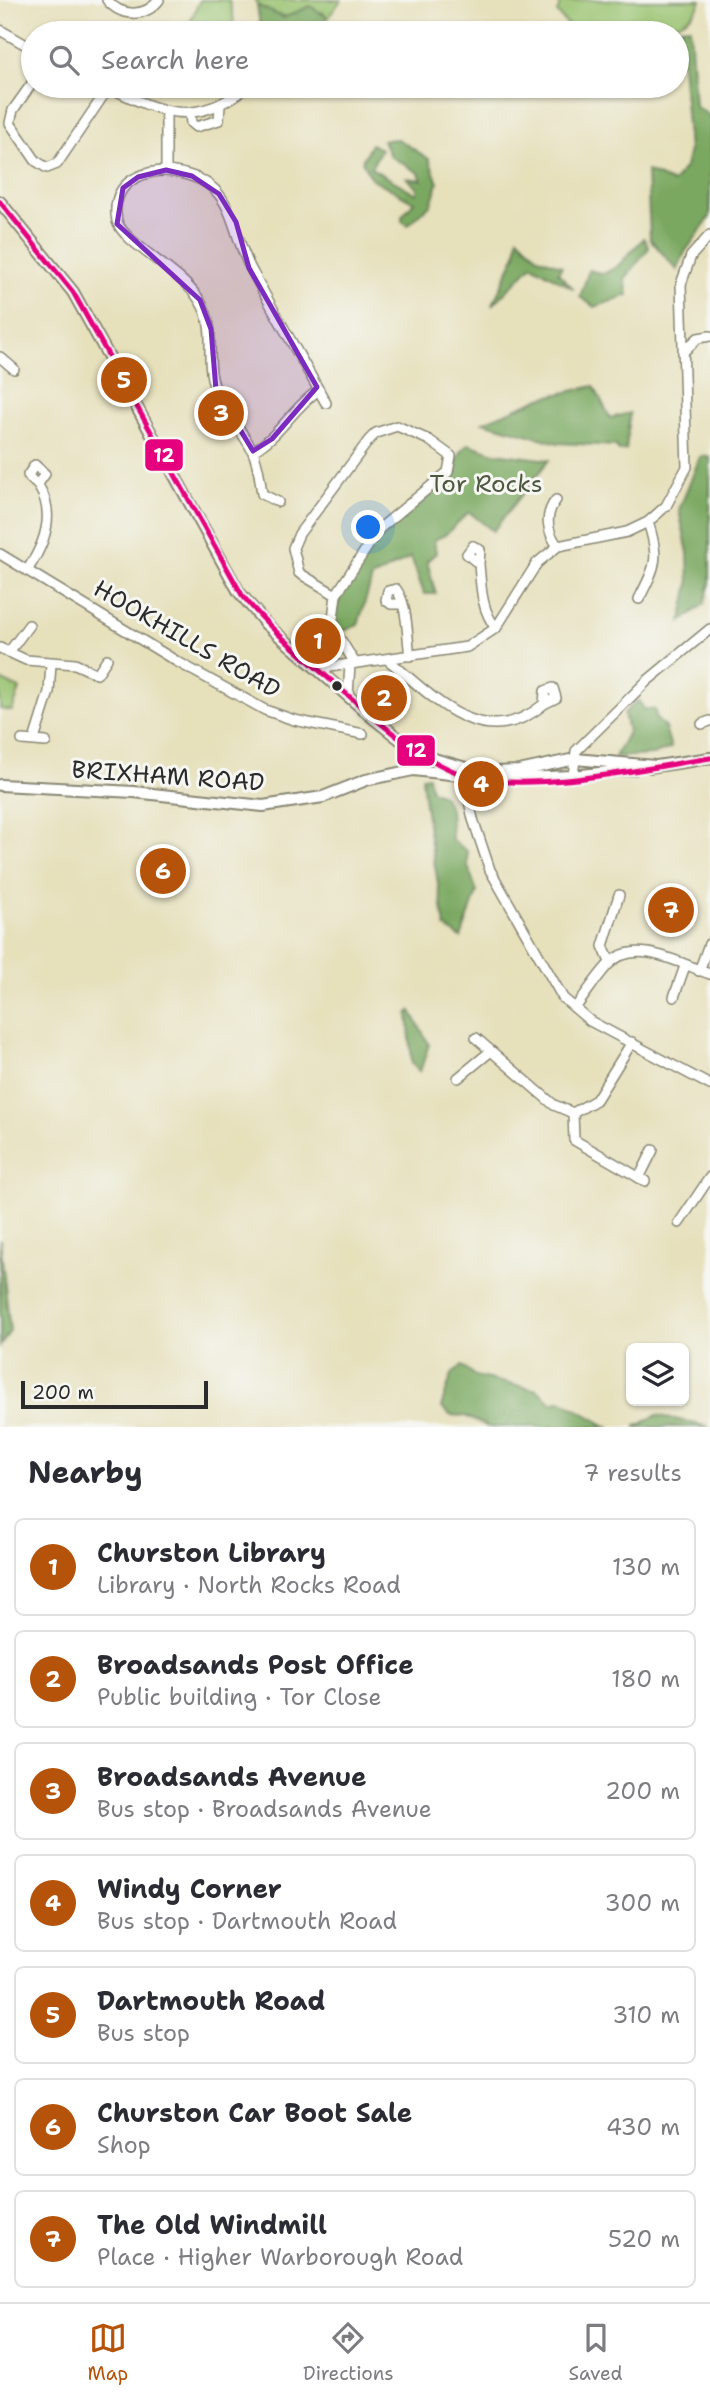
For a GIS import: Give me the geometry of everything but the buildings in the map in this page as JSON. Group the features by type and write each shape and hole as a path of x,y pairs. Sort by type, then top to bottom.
{"main road":[{"path":"0,202 72,292 239,592 266,624 393,734 429,757 464,772 497,779 573,776 710,758"},
{"path":"413,770 429,757"},
{"path":"464,772 519,771 575,759 655,766"},
{"name":"BRIXHAM ROAD","path":"0,785 134,792 262,806 323,797 366,780 413,770 464,772"}],"street":[{"path":"107,0 112,6 132,13 148,10 159,0"},
{"path":"1,32 21,43"},
{"path":"22,98 13,110 10,123 36,161 47,168 57,163 101,98"},
{"path":"134,98 166,112 190,114 191,123 196,127 219,120 220,105 231,98"},
{"path":"166,112 166,170"},
{"path":"278,502 262,494 253,451 216,390 211,377 211,329 200,300 184,280 129,240 117,224 116,204 123,188 138,177 166,170 207,183 224,200 236,222 250,268 326,403"},
{"path":"323,674 329,667 467,647 496,628 537,563 558,546 627,532 648,523 666,506 687,467 681,326 684,272 691,256 710,234"},
{"path":"681,326 698,338"},
{"path":"683,352 698,338 710,336"},
{"path":"0,357 14,369"},
{"path":"253,451 272,439 295,408 319,390"},
{"path":"335,595 299,573 293,548 299,534 376,432 397,426 429,440 451,456 448,472 379,528 335,595 332,626 352,663 348,695"},
{"path":"28,569 46,537 47,513 38,484"},
{"path":"556,500 551,506 548,534 558,546"},
{"path":"639,598 651,575 657,550 648,523"},
{"name":"HOOKHILLS ROAD","path":"1,557 28,569 176,661 265,710 294,720 363,734"},
{"path":"479,564 483,600 496,628"},
{"path":"402,604 410,656"},
{"path":"29,625 5,650 26,660 75,664 95,677 107,659"},
{"path":"573,776 576,751 621,706 710,629"},
{"path":"388,660 443,707 466,720 495,724 510,721 533,713 544,704"},
{"path":"34,740 49,692 51,664"},
{"path":"22,740 46,742"},
{"path":"464,772 473,819 490,870 564,998 590,1021 710,1085"},
{"path":"610,962 603,946 619,895"},
{"path":"699,971 709,944"},
{"path":"575,1008 610,962 623,955 647,951 710,974"},
{"path":"674,997 685,966"},
{"path":"475,1038 554,1105 573,1113"},
{"path":"573,1113 596,1100 632,1042"},
{"path":"458,1078 491,1051"},
{"path":"573,1113 573,1140 642,1180 653,1150"},
{"path":"679,1223 710,1177"}],"highlighted area":[{"path":"166,170 192,176 219,194 236,222 249,268 317,387 272,439 253,451 216,390 211,329 200,300 117,224 123,188 138,177"}],"green space":[{"path":"200,0 229,0 233,21 190,21"},
{"path":"256,0 341,0 328,18 322,12 289,16 274,14 257,5"},
{"path":"701,0 694,13 682,21 564,21 557,13 561,2"},
{"path":"257,5 284,18 310,6 328,18 325,21 259,21"},
{"path":"689,27 695,106 710,116 710,217 685,252 677,270 650,239 647,171 673,183 685,167 689,150 685,98 689,98"},
{"path":"398,139 429,159 438,183 431,204 408,225 402,221 402,216 414,202 371,178 362,161 371,144 381,149 371,168 417,194 417,188 407,178 422,180 419,173 390,156 383,140"},
{"path":"518,237 538,257 562,266 558,273 574,289 532,265 492,306 516,254"},
{"path":"644,238 649,248 625,279 628,295 595,307 580,297 589,270 603,274 617,267"},
{"path":"594,386 610,418 630,413 626,450 619,451 616,446 558,443 483,422 541,398"},
{"name":"Tor Rocks","path":"468,444 495,453 549,460 493,531 469,512 445,535 434,540 436,553 427,561 436,594 424,594 411,557 372,578 358,625 339,633 336,618 339,602 355,568 392,524 445,481"},
{"path":"710,456 710,583 704,604 681,622 689,584 688,553 679,510 700,457"},
{"path":"0,680 20,689 12,711 0,709"},
{"path":"638,700 644,709 655,710 656,719 665,727 671,748 653,755 615,757 628,732 624,713"},
{"path":"428,776 431,790 443,795 450,809 452,840 467,851 468,866 477,892 461,938 445,927 424,796 422,777"},
{"path":"411,1011 429,1044 420,1072 412,1064 408,1014"},
{"path":"0,1239 10,1331 0,1346"},
{"path":"462,1366 475,1376 537,1390 553,1403 561,1400 608,1427 488,1427 465,1416 450,1415 441,1407 452,1374"},
{"path":"657,1415 709,1427 635,1427"}],"transit line":[{"name":"12","path":"0,202 73,292 242,595 290,644 397,736 442,766 483,780 514,782 582,778 710,758"}],"place":[{"name":"Dartmouth Road","path":"124,380"},
{"name":"Broadsands Avenue","path":"221,413"},
{"name":"Churston Library","path":"318,641"},
{"name":"Broadsands Post Office","path":"384,698"},
{"name":"Windy Corner","path":"481,784"},
{"name":"Churston Car Boot Sale","path":"163,871"},
{"name":"The Old Windmill","path":"671,910"}]}
